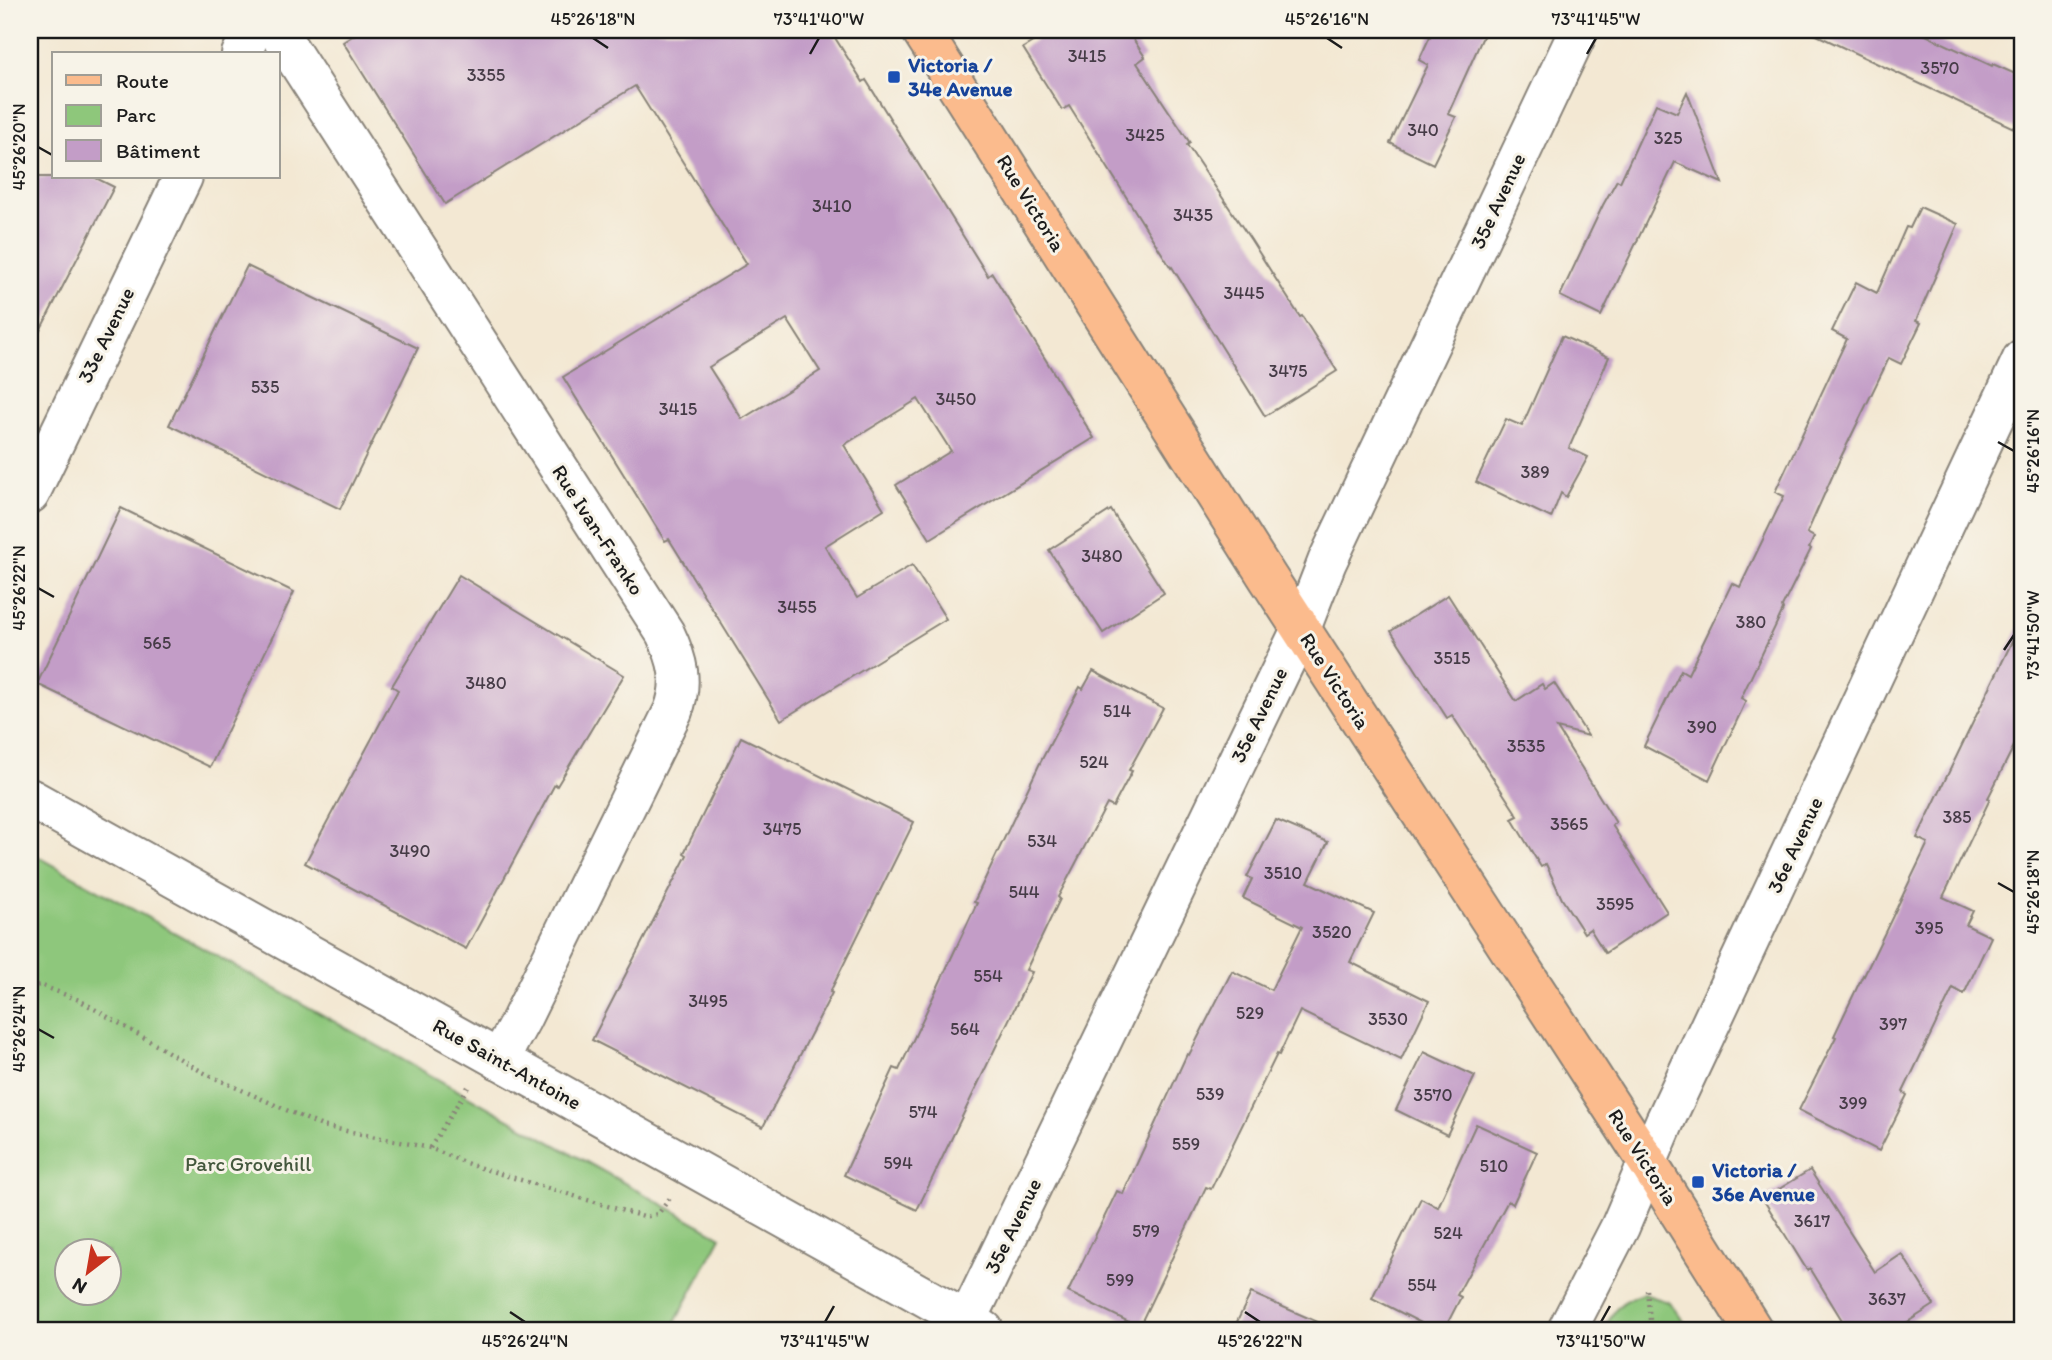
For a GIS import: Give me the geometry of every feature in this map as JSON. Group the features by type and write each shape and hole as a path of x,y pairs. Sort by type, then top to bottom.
{"main road":[{"name":"Rue Victoria","path":"921,30 1301,629 1648,1163 1753,1330"}],"street":[{"path":"242,52 253,30"},
{"name":"Rue Ivan-Franko","path":"277,30 665,633 678,664 680,679 673,712 499,1060"},
{"name":"35e Avenue","path":"975,1325 1301,629 1327,562 1579,30"},
{"name":"33e Avenue","path":"30,494 183,178"},
{"name":"36e Avenue","path":"1567,1330 1620,1227 1671,1109 2022,359"},
{"name":"Rue Saint-Antoine","path":"30,798 975,1325"}],"path":[{"path":"30,987 40,985 79,1000 206,1074 322,1126 430,1149 644,1217 658,1214 667,1202"},
{"path":"430,1149 466,1089"},
{"path":"1647,1290 1651,1330"}],"green space":[{"name":"Parc Grovehill","path":"30,852 721,1237 671,1330 30,1330"},
{"path":"1643,1294 1669,1302 1690,1330 1604,1330 1619,1306"}],"building":[{"path":"362,30 830,30 863,82 866,80 988,276 992,273 1094,438 930,539 896,485 951,451 918,399 844,445 884,509 825,546 857,598 912,565 946,619 781,720 669,539 665,541 563,377 747,264 635,86 445,204 343,42","holes":["787,319 820,371 742,419 709,367"]},
{"path":"1052,30 1127,30 1145,57 1137,63 1190,143 1187,145 1337,371 1265,416 1069,106 1062,110 1023,48"},
{"path":"1433,30 1486,30 1448,114 1456,117 1433,164 1390,143 1428,65 1419,60"},
{"path":"1806,30 1915,30 2022,77 2022,132"},
{"path":"1687,92 1722,183 1675,162 1601,316 1560,296 1603,205 1617,180 1620,182 1656,104 1677,113"},
{"path":"30,177 96,178 114,187 30,350"},
{"path":"1920,207 1958,224 1916,321 1921,323 1901,364 1889,358 1840,459 1807,533 1814,537 1809,548 1811,549 1741,698 1746,701 1709,780 1644,746 1681,670 1688,674 1732,583 1740,587 1784,496 1775,492 1847,339 1832,331 1856,282 1877,293 1906,227 1910,228"},
{"path":"247,266 418,348 340,509 169,425"},
{"path":"1562,336 1609,357 1569,448 1588,457 1566,497 1561,493 1551,518 1476,482 1506,419 1522,426"},
{"path":"121,508 294,592 210,767 37,684"},
{"path":"1111,510 1164,593 1103,633 1049,550"},
{"path":"459,575 624,675 557,786 555,784 466,949 305,863 398,690 392,686"},
{"path":"1448,595 1516,701 1542,684 1545,689 1554,683 1588,736 1557,728 1616,823 1612,825 1667,912 1605,953 1590,929 1584,933 1562,899 1546,864 1541,867 1512,819 1518,816 1452,715 1447,718 1391,631"},
{"path":"2022,621 2022,730 1943,897 1973,911 1966,925 1991,937 1964,994 1953,988 1903,1092 1907,1095 1879,1151 1799,1110 1928,843 1917,838"},
{"path":"1093,671 1163,708 1129,770 1132,771 1113,807 1107,804 1058,897 1060,899 1026,970 1032,972 917,1210 844,1175 894,1068 899,1070 1040,763 1080,687 1083,689"},
{"path":"741,737 914,822 830,992 832,993 763,1127 592,1040 687,855 684,853"},
{"path":"1276,820 1328,842 1308,882 1374,913 1350,962 1429,1001 1401,1060 1300,1011 1211,1189 1206,1187 1139,1327 1068,1292 1117,1191 1123,1194 1187,1054 1189,1055 1232,971 1271,990 1302,927 1243,898 1252,879 1247,877"},
{"path":"1424,1052 1475,1076 1447,1135 1396,1110"},
{"path":"1476,1124 1537,1152 1513,1204 1508,1201 1457,1295 1461,1297 1444,1330 1435,1330 1372,1298 1421,1198 1438,1207"},
{"path":"1810,1170 1875,1272 1902,1254 1934,1305 1895,1330 1848,1330 1763,1199"},
{"path":"1251,1293 1336,1330 1233,1330"}],"place":[{"name":"Victoria / 34e Avenue","path":"894,77"},
{"name":"Victoria / 36e Avenue","path":"1698,1182"}]}
